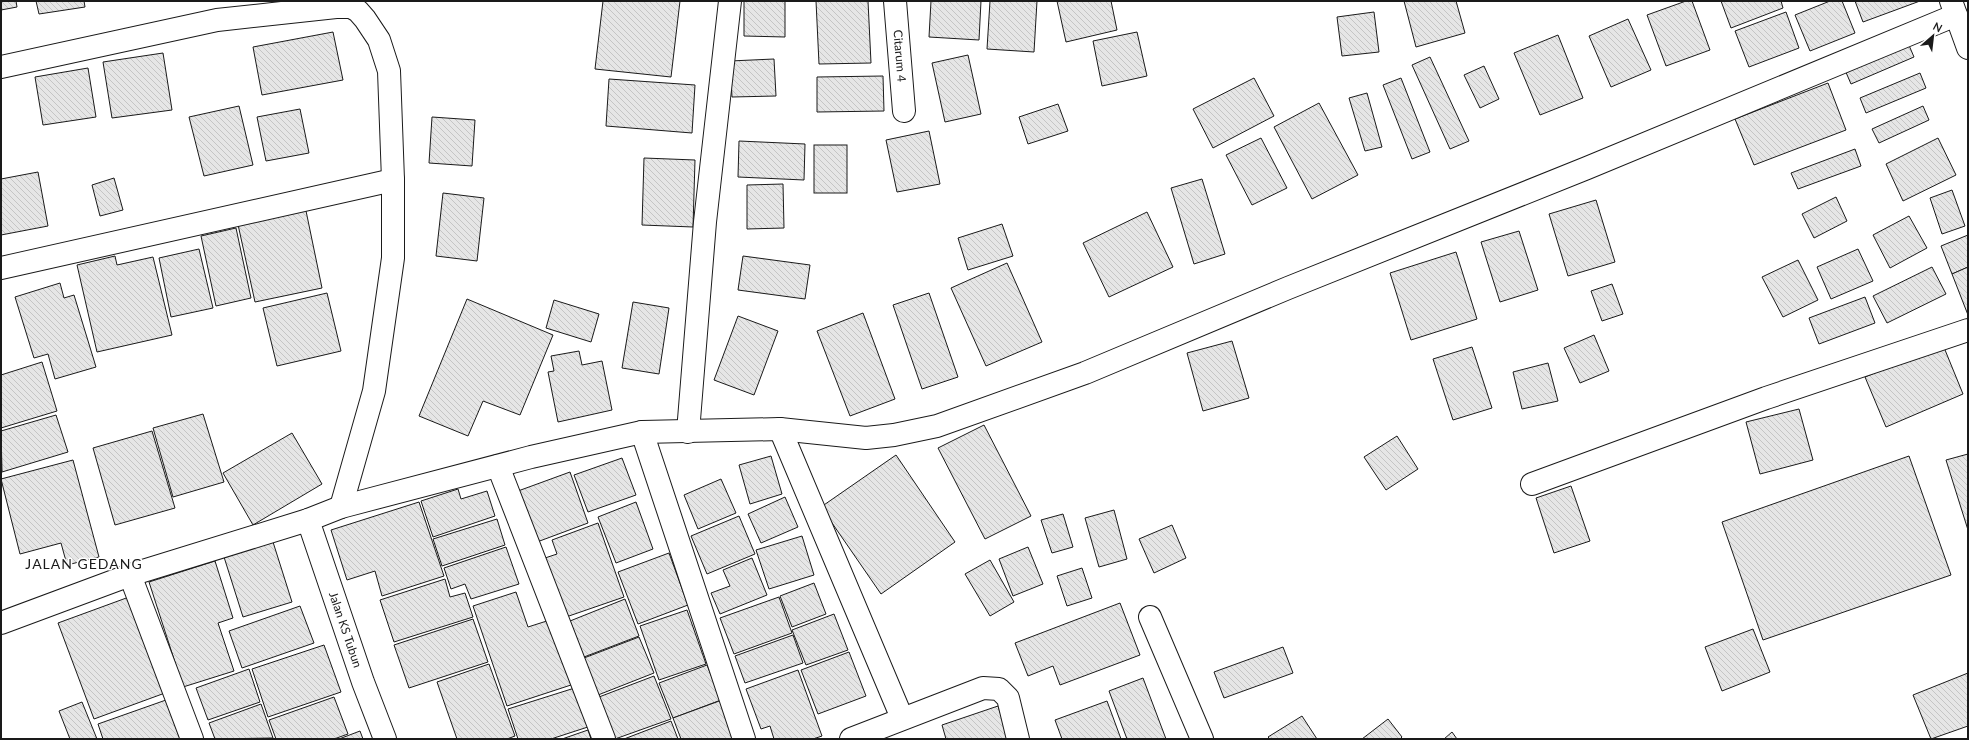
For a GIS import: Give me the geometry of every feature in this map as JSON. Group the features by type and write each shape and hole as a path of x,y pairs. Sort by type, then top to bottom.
{"street":[{"path":"688,432 705,222 730,1"},
{"name":"Citarum 4","path":"895,1 904,111"},
{"path":"1,67 215,10 350,7 358,12 379,40 389,71 393,180 393,258 374,391 341,507"},
{"path":"1,623 130,575 308,520 341,507 498,466 642,432 780,429 866,438 894,435 937,426 1085,373 1281,291 1587,168 1958,8 1968,48"},
{"path":"1,268 393,180"},
{"path":"1532,484 1766,398 1968,330"},
{"path":"780,429 902,718"},
{"path":"642,432 744,739"},
{"path":"498,466 604,739"},
{"name":"Jalan KS Tubun","path":"308,520 363,682 385,739"},
{"path":"130,575 192,739"},
{"path":"1150,617 1202,739"},
{"path":"863,737 902,718 983,688 999,689 1008,698 1018,739"}],"building":[{"path":"1,1 16,1 17,7 1,10"},
{"path":"36,1 84,1 85,7 39,14"},
{"path":"603,1 680,1 671,77 595,69"},
{"path":"744,1 785,1 785,37 744,36"},
{"path":"816,1 868,1 871,63 819,64"},
{"path":"931,1 981,1 979,40 929,37"},
{"path":"990,1 1037,1 1034,52 987,49"},
{"path":"1057,1 1111,1 1117,30 1066,42"},
{"path":"1404,1 1456,1 1465,33 1416,47"},
{"path":"1686,1 1692,1 1710,50 1666,66 1647,15"},
{"path":"1721,1 1781,1 1783,8 1731,28"},
{"path":"1830,1 1842,1 1855,33 1810,51 1795,15"},
{"path":"1855,1 1920,1 1863,22"},
{"path":"1374,12 1379,52 1342,56 1337,17"},
{"path":"1786,12 1799,48 1749,67 1735,31"},
{"path":"1628,19 1651,70 1611,87 1589,36"},
{"path":"333,32 343,80 262,95 253,47"},
{"path":"1137,32 1147,76 1102,86 1093,41"},
{"path":"1558,35 1583,98 1540,115 1514,53"},
{"path":"1908,43 1914,57 1851,84 1845,70"},
{"path":"163,53 172,110 112,118 103,62"},
{"path":"968,55 981,114 945,122 932,63"},
{"path":"1430,57 1469,141 1450,149 1412,65"},
{"path":"774,59 776,96 732,97 730,61"},
{"path":"1484,66 1499,99 1480,108 1464,75"},
{"path":"88,68 96,117 43,125 35,77"},
{"path":"1920,73 1926,88 1866,113 1860,98"},
{"path":"883,76 884,111 817,112 817,77"},
{"path":"1254,78 1274,116 1213,148 1193,109"},
{"path":"1401,78 1430,152 1412,159 1383,85"},
{"path":"609,79 695,85 692,133 606,126"},
{"path":"1828,83 1846,130 1754,165 1735,119"},
{"path":"1367,93 1382,147 1365,151 1349,98"},
{"path":"1319,103 1358,175 1312,199 1274,127"},
{"path":"1058,104 1068,131 1028,144 1019,117"},
{"path":"239,106 253,165 204,176 189,117"},
{"path":"1923,106 1929,120 1879,143 1872,129"},
{"path":"300,109 309,153 266,161 257,117"},
{"path":"432,117 475,120 472,166 429,163"},
{"path":"929,131 940,184 897,192 886,140"},
{"path":"1261,138 1287,188 1252,205 1226,155"},
{"path":"1938,138 1956,175 1903,201 1886,164"},
{"path":"739,141 805,144 804,180 738,177"},
{"path":"814,145 847,145 847,193 814,193"},
{"path":"1855,149 1861,166 1798,189 1791,173"},
{"path":"644,158 695,160 693,227 642,225"},
{"path":"38,172 48,226 1,235 1,179"},
{"path":"114,178 123,210 100,216 92,185"},
{"path":"1202,179 1225,254 1194,264 1171,188"},
{"path":"783,184 784,228 747,229 747,185"},
{"path":"1952,190 1965,226 1942,234 1930,198"},
{"path":"443,193 484,198 477,261 436,256"},
{"path":"1836,197 1847,221 1814,238 1802,214"},
{"path":"1596,200 1615,262 1568,276 1549,214"},
{"path":"305,206 322,288 255,302 237,220"},
{"path":"1147,212 1173,267 1109,297 1083,243"},
{"path":"1909,216 1927,248 1890,268 1873,235"},
{"path":"1002,224 1013,256 968,270 958,238"},
{"path":"236,228 251,298 216,306 201,236"},
{"path":"1519,231 1538,290 1500,302 1481,242"},
{"path":"1968,235 1968,267 1952,274 1941,246"},
{"path":"199,249 213,308 171,317 159,258"},
{"path":"1858,249 1873,281 1831,299 1817,267"},
{"path":"1456,252 1477,319 1411,340 1390,273"},
{"path":"115,256 117,265 153,257 172,335 97,352 77,265"},
{"path":"743,256 810,265 805,299 738,290"},
{"path":"1798,260 1818,300 1783,317 1762,277"},
{"path":"1007,263 1042,342 986,366 951,288"},
{"path":"1932,267 1946,294 1887,323 1873,296"},
{"path":"1968,267 1968,315 1952,274"},
{"path":"60,283 64,298 74,295 96,367 55,379 48,354 34,358 15,297"},
{"path":"1612,284 1623,314 1602,321 1591,291"},
{"path":"327,293 341,351 277,366 263,308"},
{"path":"929,293 958,377 922,389 893,305"},
{"path":"1865,297 1875,323 1819,344 1809,318"},
{"path":"467,299 553,335 520,415 483,401 468,436 419,416"},
{"path":"554,300 599,314 591,342 546,328"},
{"path":"633,302 669,308 659,374 622,368"},
{"path":"863,313 895,399 850,416 817,331"},
{"path":"738,316 778,331 754,395 714,380"},
{"path":"1594,335 1609,371 1580,383 1564,348"},
{"path":"1232,341 1249,398 1203,411 1187,353"},
{"path":"1943,345 1963,394 1886,427 1865,377"},
{"path":"1472,347 1492,408 1453,420 1433,359"},
{"path":"579,351 582,365 602,361 612,410 558,422 548,372 554,371 551,356"},
{"path":"42,362 57,411 1,428 1,375"},
{"path":"1548,363 1558,401 1522,409 1513,372"},
{"path":"1799,409 1813,460 1760,474 1746,422"},
{"path":"203,414 224,482 173,497 153,428"},
{"path":"56,415 68,452 2,472 1,431"},
{"path":"984,425 1031,516 985,539 938,448"},
{"path":"152,431 175,508 115,525 93,448"},
{"path":"292,433 322,484 253,525 223,473"},
{"path":"1397,436 1418,469 1386,490 1364,457"},
{"path":"1968,454 1968,530 1946,460"},
{"path":"896,455 955,542 881,594 821,507"},
{"path":"771,456 782,494 750,504 739,465"},
{"path":"1909,456 1951,575 1763,640 1722,522"},
{"path":"622,458 636,495 588,512 574,475"},
{"path":"73,460 99,557 67,565 61,543 20,554 1,479"},
{"path":"570,472 588,523 537,542 518,491"},
{"path":"721,479 736,513 698,529 684,495"},
{"path":"1571,486 1590,541 1554,553 1536,498"},
{"path":"458,489 461,499 487,491 495,516 433,537 421,501"},
{"path":"785,497 798,527 761,543 748,514"},
{"path":"419,502 444,576 382,596 375,571 347,580 331,530"},
{"path":"636,502 653,549 616,563 598,517"},
{"path":"1114,510 1127,559 1099,567 1085,518"},
{"path":"1063,514 1073,547 1052,553 1041,520"},
{"path":"739,516 755,554 707,574 691,536"},
{"path":"497,519 505,545 442,566 433,539"},
{"path":"598,523 624,597 566,617 545,558 557,554 552,540"},
{"path":"1172,525 1186,558 1154,573 1139,539"},
{"path":"802,536 814,575 769,589 756,550"},
{"path":"273,542 292,602 243,617 224,557"},
{"path":"506,547 519,584 471,599 465,584 451,589 444,568"},
{"path":"1028,547 1043,584 1013,596 999,559"},
{"path":"669,553 688,605 638,624 618,572"},
{"path":"752,558 767,595 720,614 711,593 730,586 723,570"},
{"path":"990,560 1014,602 990,616 965,574"},
{"path":"215,561 233,618 218,623 234,671 183,687 149,582"},
{"path":"1082,568 1092,598 1067,606 1057,576"},
{"path":"445,579 450,597 465,593 473,617 394,642 380,600"},
{"path":"814,583 826,614 792,627 780,596"},
{"path":"516,592 528,627 553,619 574,684 507,706 473,606"},
{"path":"129,597 165,693 94,719 58,623"},
{"path":"779,597 792,633 734,654 720,618"},
{"path":"625,599 639,636 584,657 570,621"},
{"path":"1120,603 1140,655 1060,685 1053,666 1028,676 1015,643"},
{"path":"300,606 314,643 242,668 229,631"},
{"path":"687,610 706,664 659,680 640,626"},
{"path":"834,614 848,650 806,665 792,630"},
{"path":"473,619 488,662 409,688 394,645"},
{"path":"1753,629 1770,672 1722,691 1705,647"},
{"path":"793,635 803,663 745,683 735,656"},
{"path":"639,637 654,673 598,695 584,658"},
{"path":"324,645 341,692 268,717 252,669"},
{"path":"1283,647 1293,673 1224,698 1214,672"},
{"path":"849,652 866,696 818,714 801,670"},
{"path":"489,664 515,736 507,739 457,739 437,682"},
{"path":"707,665 721,700 673,718 659,683"},
{"path":"249,669 260,702 208,720 196,688"},
{"path":"798,670 822,736 813,739 774,739 770,726 761,729 746,689"},
{"path":"1968,673 1968,726 1931,739 1913,695"},
{"path":"654,676 671,719 615,739 599,697"},
{"path":"1143,678 1166,739 1127,739 1109,691"},
{"path":"581,686 594,725 551,739 518,739 508,709"},
{"path":"334,697 348,734 334,739 276,739 269,720"},
{"path":"166,700 180,739 103,739 98,724"},
{"path":"722,700 736,739 681,739 673,718"},
{"path":"1107,701 1121,739 1062,739 1055,720"},
{"path":"82,702 97,739 70,739 59,711"},
{"path":"261,704 273,738 215,739 209,723"},
{"path":"998,706 1009,739 946,739 942,725"},
{"path":"1302,716 1317,739 1270,739 1268,737"},
{"path":"1388,719 1402,737 1400,739 1362,739"},
{"path":"671,721 678,739 624,739"},
{"path":"588,730 591,739 562,739"},
{"path":"360,731 363,739 339,739"},
{"path":"1452,732 1457,739 1444,739"}],"district":[{"name":"JALAN GEDANG","path":"84,564"}]}
